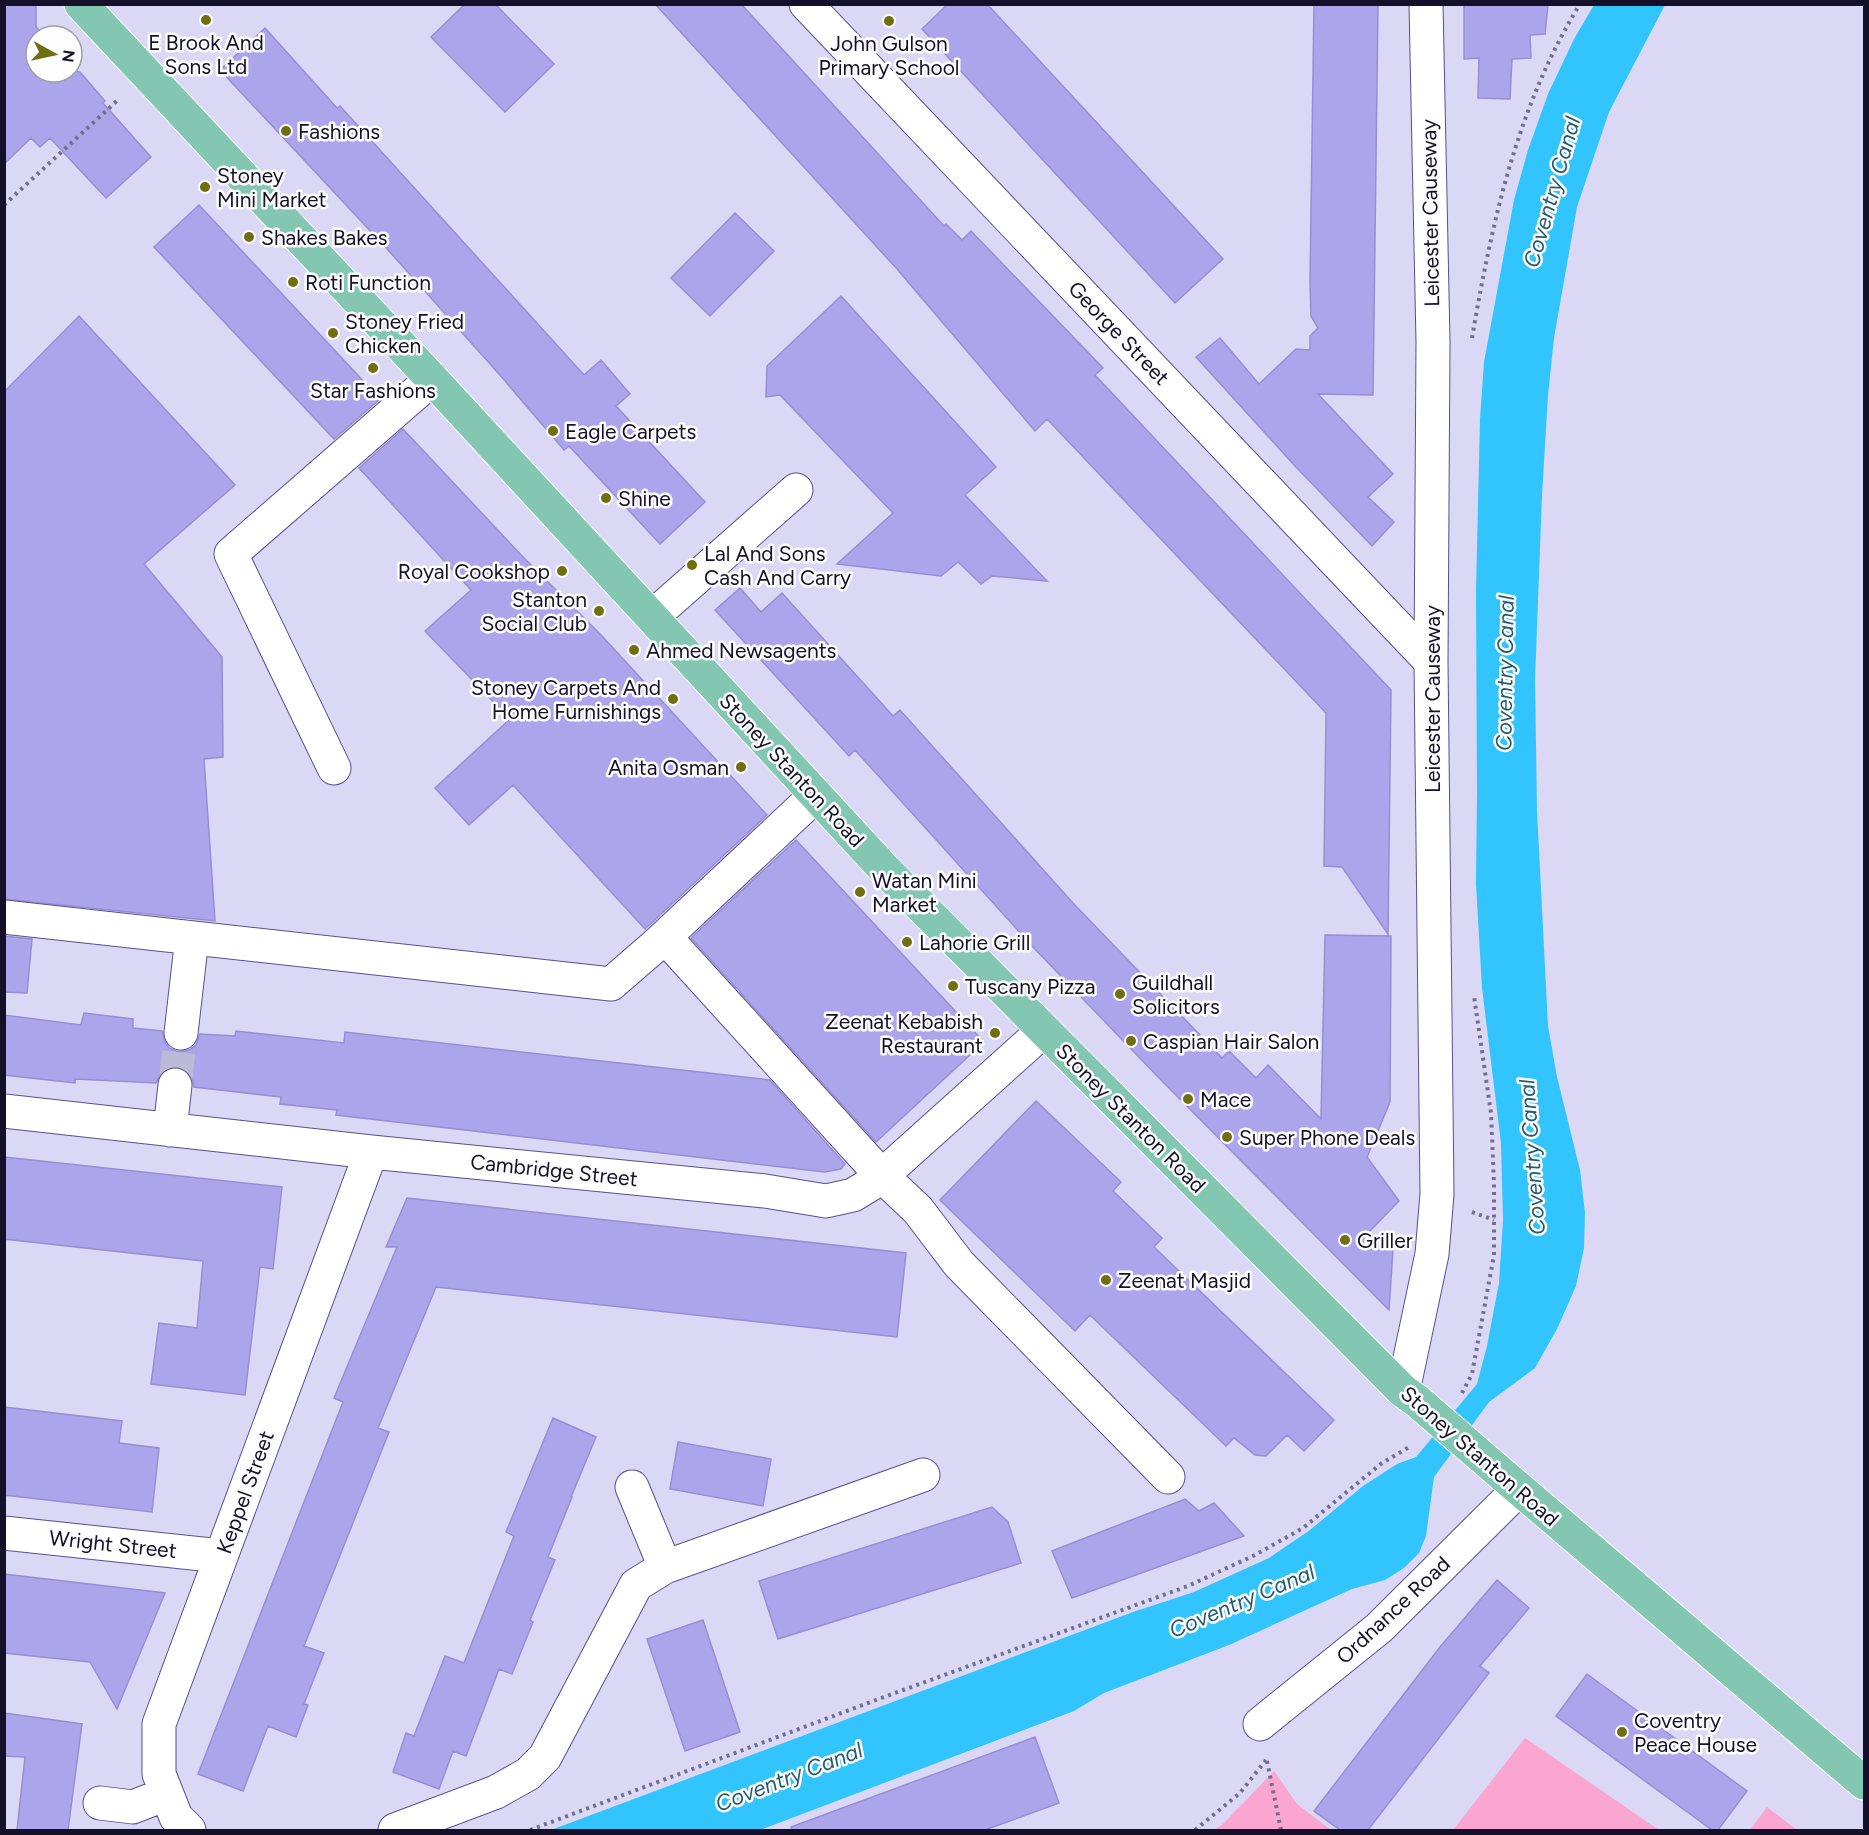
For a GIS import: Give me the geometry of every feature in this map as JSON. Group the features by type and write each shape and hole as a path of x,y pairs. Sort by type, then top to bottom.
{"main road":[{"name":"Stoney Stanton Road","path":"81,4 432,379 887,873 1043,1031 1410,1396 1864,1783"}],"street":[{"name":"George Street","path":"806,4 1431,662"},
{"name":"Leicester Causeway","path":"1410,1396 1432,1254 1437,1200 1431,662 1433,342 1426,4"},
{"path":"334,768 231,554 432,379"},
{"path":"652,617 796,490"},
{"path":"4,917 611,984 665,937 816,795"},
{"path":"665,937 882,1176 918,1210 959,1264 1168,1477"},
{"path":"181,1033 190,955"},
{"name":"Cambridge Street","path":"4,1112 371,1152 765,1191 826,1201 853,1195 882,1176 1043,1031"},
{"path":"170,1130 175,1085"},
{"name":"Keppel Street","path":"189,1830 176,1817 159,1774 159,1724 371,1152"},
{"path":"395,1830 496,1792 528,1774 545,1757 636,1585 665,1567 923,1475"},
{"name":"Ordnance Road","path":"1260,1724 1379,1628 1512,1482"},
{"path":"632,1487 665,1567"},
{"name":"Wright Street","path":"4,1533 221,1556"},
{"path":"100,1803 133,1807 166,1794"}],"path":[{"path":"1471,345 1503,185 1530,103 1580,4"},
{"path":"4,205 146,74"},
{"path":"1455,1401 1472,1374 1494,1256 1491,1113 1473,987"},
{"path":"530,1830 1188,1586 1255,1555 1303,1528 1382,1463 1420,1442"},
{"path":"1260,1724 1281,1830"},
{"path":"1195,1830 1240,1793 1267,1761"}],"shaded area":[{"path":"1525,1738 1659,1830 1453,1830"},
{"path":"1274,1771 1297,1804 1331,1830 1214,1830 1222,1825"},
{"path":"1767,1807 1797,1830 1750,1830"}],"water":[{"name":"Coventry Canal","path":"1594,5 1665,5 1609,112 1577,207 1554,338 1548,395 1535,680 1537,811 1548,1026 1557,1077 1580,1170 1585,1213 1584,1248 1576,1286 1557,1329 1535,1368 1489,1402 1434,1477 1426,1536 1419,1553 1404,1568 1385,1580 1352,1589 1229,1645 1104,1693 1074,1711 760,1830 551,1830 1133,1612 1194,1592 1269,1558 1310,1530 1363,1486 1397,1464 1416,1457 1477,1384 1499,1283 1503,1220 1501,1143 1482,988 1476,884 1476,591 1480,419 1484,362 1514,200 1528,150 1548,94 1574,39"}],"building":[{"path":"4,4 36,4 36,24 24,24 24,84 84,84 84,77 105,101 103,103 151,157 106,198 50,138 40,147 31,138 4,164"},
{"path":"465,4 495,4 554,64 505,112 431,37"},
{"path":"655,4 741,4 944,226 946,224 962,240 971,231 1103,368 1095,375 1391,690 1388,934 1342,867 1324,866 1326,713 1047,419 1035,431 897,269"},
{"path":"948,4 987,4 1223,259 1175,303 922,29"},
{"path":"1314,4 1378,4 1373,395 1318,394 1393,474 1368,497 1394,522 1372,546 1295,466 1196,357 1220,338 1259,384 1296,349 1310,350 1310,336 1318,328 1311,316 1310,282"},
{"path":"1464,4 1548,4 1545,34 1530,35 1531,58 1512,59 1510,99 1478,98 1479,58 1464,59"},
{"path":"265,28 337,108 340,106 584,375 601,360 630,394 616,406 705,502 660,544 569,446 564,450 389,251 220,70"},
{"path":"199,205 380,399 334,439 154,247"},
{"path":"735,213 774,251 710,316 671,278"},
{"path":"841,296 996,467 965,495 1047,581 992,576 981,584 958,562 941,576 837,564 893,513 780,395 766,397 767,366"},
{"path":"79,316 235,485 144,564 222,657 223,757 204,759 215,921 4,899 4,392"},
{"path":"403,429 522,556 601,635 767,815 645,929 513,785 469,825 435,788 510,719 425,631 471,590 359,468"},
{"path":"740,588 761,612 782,593 893,716 900,710 1073,903 1222,1058 1229,1051 1256,1078 1268,1065 1321,1119 1325,935 1391,936 1390,1102 1367,1157 1399,1201 1369,1232 1393,1249 1389,1310 1032,946 855,750 849,756 715,610"},
{"path":"796,840 984,1042 876,1142 691,938"},
{"path":"4,936 32,939 27,993 4,992"},
{"path":"84,1013 133,1019 133,1028 162,1031 169,1048 179,1052 189,1050 196,1045 200,1034 235,1036 236,1031 344,1043 345,1032 770,1080 845,1164 841,1169 825,1172 336,1115 337,1110 280,1104 281,1097 194,1087 192,1077 187,1070 178,1066 167,1068 160,1074 156,1083 75,1079 75,1083 4,1075 4,1015 81,1025"},
{"name":"Zeenat Masjid","path":"1036,1101 1121,1182 1113,1191 1162,1238 1154,1247 1334,1420 1304,1451 1287,1435 1266,1456 1255,1455 1234,1438 1226,1446 1090,1315 1075,1331 940,1200"},
{"path":"4,1157 282,1187 273,1269 260,1267 245,1395 151,1384 159,1323 197,1328 203,1261 4,1239"},
{"path":"407,1198 906,1253 897,1337 436,1287 378,1428 389,1432 304,1646 324,1653 304,1704 308,1705 296,1737 268,1726 243,1791 198,1774 343,1402 334,1398 397,1247 386,1247"},
{"path":"4,1407 122,1421 119,1443 159,1448 152,1512 4,1495"},
{"path":"553,1418 596,1437 548,1557 555,1560 530,1620 533,1622 512,1674 499,1669 466,1756 453,1751 439,1789 393,1772 406,1733 414,1736 445,1656 464,1663 514,1536 506,1532"},
{"path":"678,1442 771,1459 763,1506 670,1489"},
{"path":"1185,1499 1199,1511 1214,1503 1244,1536 1072,1598 1052,1551"},
{"path":"992,1507 1008,1522 1021,1563 778,1639 759,1581"},
{"path":"4,1574 165,1593 117,1709 90,1662 4,1653"},
{"path":"1497,1580 1529,1608 1480,1666 1489,1673 1368,1830 1340,1830 1314,1811 1440,1647"},
{"path":"703,1620 740,1732 685,1751 647,1639"},
{"name":"Coventry Peace House","path":"1587,1674 1747,1791 1718,1830 1712,1830 1556,1716"},
{"path":"4,1713 82,1724 68,1830 17,1830 25,1757 4,1756"},
{"path":"1035,1737 1059,1803 985,1830 792,1830 791,1827"}],"tunnel":[{"path":"175,1085 181,1033"}],"place":[{"name":"E Brook And Sons Ltd","path":"206,20"},
{"name":"John Gulson Primary School","path":"889,21"},
{"name":"Fashions","path":"286,131"},
{"name":"Stoney Mini Market","path":"205,187"},
{"name":"Shakes Bakes","path":"249,237"},
{"name":"Roti Function","path":"293,282"},
{"name":"Stoney Fried Chicken","path":"333,333"},
{"name":"Star Fashions","path":"373,368"},
{"name":"Eagle Carpets","path":"553,431"},
{"name":"Shine","path":"606,498"},
{"name":"Lal And Sons Cash And Carry","path":"692,565"},
{"name":"Royal Cookshop","path":"562,571"},
{"name":"Stanton Social Club","path":"599,611"},
{"name":"Ahmed Newsagents","path":"634,650"},
{"name":"Stoney Carpets And Home Furnishings","path":"673,699"},
{"name":"Anita Osman","path":"741,767"},
{"name":"Watan Mini Market","path":"860,892"},
{"name":"Lahorie Grill","path":"907,942"},
{"name":"Tuscany Pizza","path":"953,986"},
{"name":"Guildhall Solicitors","path":"1120,994"},
{"name":"Zeenat Kebabish Restaurant","path":"995,1033"},
{"name":"Caspian Hair Salon","path":"1131,1041"},
{"name":"Mace","path":"1188,1099"},
{"name":"Super Phone Deals","path":"1227,1137"},
{"name":"Griller","path":"1345,1240"},
{"name":"Zeenat Masjid","path":"1106,1280"},
{"name":"Coventry Peace House","path":"1622,1732"}]}
